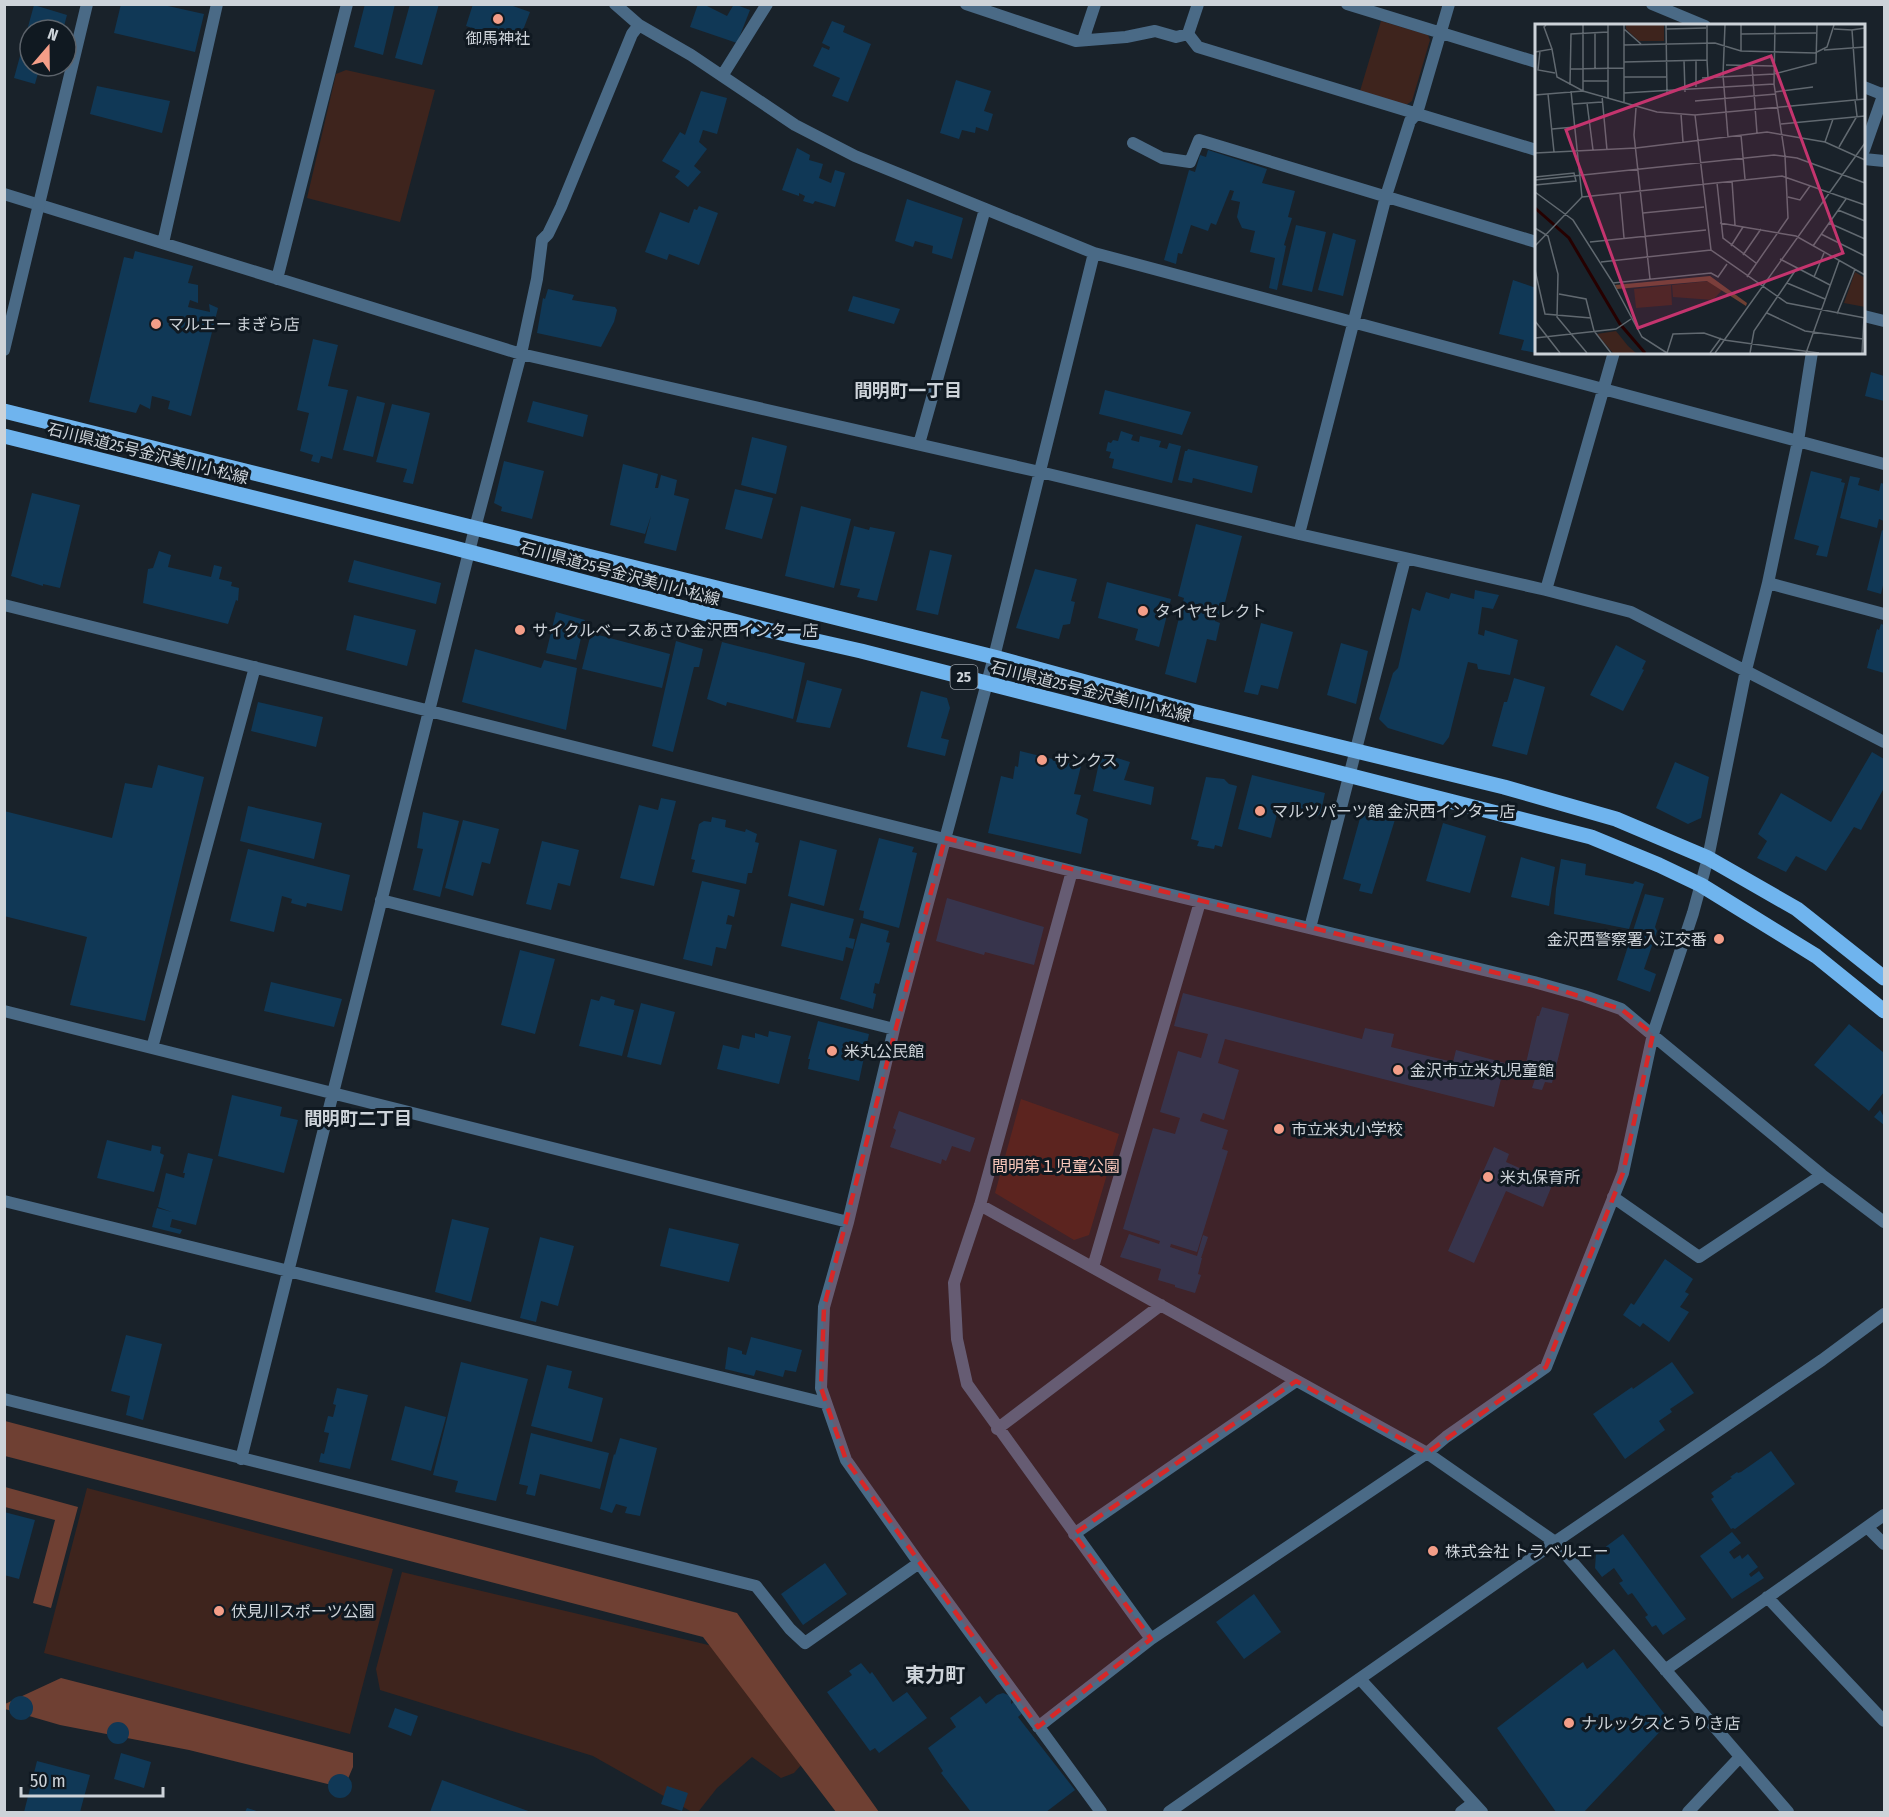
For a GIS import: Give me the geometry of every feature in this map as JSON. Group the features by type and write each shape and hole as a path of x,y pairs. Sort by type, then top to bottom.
{"main road":[{"name":"石川県道25号金沢美川小松線","path":"4,411 994,657 1184,709 1504,787 1616,819 1708,858 1797,909 1884,978"},
{"name":"石川県道25号金沢美川小松線","path":"4,436 1591,837 1701,885 1816,956 1884,1011"}],"street":[{"path":"4,350 87,4"},
{"path":"163,243 217,4"},
{"path":"277,279 347,4"},
{"path":"615,4 639,25 692,55 795,125 855,156 1094,253 1884,464"},
{"path":"722,76 767,4"},
{"path":"966,4 1076,41 1126,37 1155,31 1176,37 1188,33"},
{"path":"1083,40 1095,4"},
{"path":"1188,33 1198,4"},
{"path":"1347,4 1535,62"},
{"path":"1299,534 1386,196 1410,121 1417,112 1449,4"},
{"path":"1652,4 1700,24"},
{"path":"241,1459 475,528 521,354 537,279 542,240 548,234 561,207 632,34 639,25"},
{"path":"1188,33 1198,47 1535,150"},
{"path":"1865,88 1884,94 1865,145"},
{"path":"1133,143 1162,158 1190,162 1198,140 1535,242"},
{"path":"1865,159 1884,161"},
{"path":"4,194 521,354 1040,472 1405,559 1546,590 1630,612 1884,742"},
{"path":"919,444 985,209"},
{"path":"1094,253 994,657 894,1029 848,1222 824,1306 821,1388 846,1460 1101,1812"},
{"path":"1865,316 1884,321"},
{"path":"1546,590 1613,354"},
{"path":"1038,1727 1151,1639 1427,1453 1446,1437 1546,1367 1623,1173 1653,1034 1701,885 1735,733 1746,670 1768,583 1798,441 1812,354"},
{"path":"1310,928 1405,559"},
{"path":"1768,583 1884,614"},
{"path":"4,605 1584,996 1621,1009 1822,1175 1884,1222"},
{"path":"152,1048 255,667"},
{"path":"1072,871 980,1205 954,1283 957,1339 967,1384 1151,1639"},
{"path":"381,900 894,1029"},
{"path":"1093,1267 1200,902"},
{"path":"4,1011 848,1222"},
{"path":"1613,1197 1699,1257 1822,1175"},
{"path":"4,1201 825,1403"},
{"path":"980,1205 1427,1453 1555,1542 1788,1812"},
{"path":"998,1429 1161,1305"},
{"path":"1169,1812 1555,1542 1822,1360 1884,1314"},
{"path":"1074,1534 1296,1381"},
{"path":"4,1399 756,1586 790,1629 805,1643 919,1563"},
{"path":"1665,1670 1884,1515"},
{"path":"1867,1527 1884,1544"},
{"path":"1767,1597 1884,1721"},
{"path":"1360,1679 1478,1808 1461,1812"},
{"path":"1688,1812 1740,1757"}],"highlighted area":[{"path":"945,838 1534,982 1621,1009 1653,1034 1623,1173 1546,1367 1427,1453 1296,1381 1074,1534 1151,1639 1038,1727 846,1460 821,1388 824,1307"}],"green space":[{"path":"1381,21 1428,35 1430,40 1412,101 1406,105 1360,91"},
{"path":"346,70 435,90 400,222 307,198 336,74"},
{"name":"間明第１児童公園","path":"1021,1099 1119,1134 1089,1235 1074,1240 995,1193"},
{"name":"伏見川スポーツ公園","path":"87,1488 393,1569 350,1734 44,1653"},
{"path":"402,1572 721,1648 810,1755 794,1773 781,1778 752,1757 717,1788 698,1812 692,1812 593,1756 380,1690 376,1669"}],"shaded area":[{"path":"5,1421 737,1613 879,1812 836,1812 703,1637 5,1456"},
{"path":"5,1487 78,1507 51,1608 33,1603 55,1520 5,1507"},
{"path":"61,1678 353,1753 353,1767 344,1788 189,1750 60,1725 5,1709 5,1704"}],"building":[{"path":"121,4 159,4 204,14 195,52 114,33"},
{"path":"365,4 395,4 383,55 354,47"},
{"path":"410,4 439,4 422,65 395,58"},
{"name":"御馬神社","path":"473,4 507,4 530,12 518,43 466,26"},
{"path":"698,4 703,4 727,16 734,4 750,10 737,43 690,27"},
{"path":"34,5 67,15 66,18 30,18"},
{"path":"832,21 845,26 843,32 871,44 848,102 832,96 840,78 813,66 822,47 829,50 830,47 822,43"},
{"path":"18,63 18,78 37,78 35,84 14,78"},
{"path":"956,80 991,91 984,111 993,114 988,131 976,127 975,133 962,130 959,139 940,133"},
{"path":"97,86 170,101 162,133 90,114"},
{"path":"701,91 727,98 717,134 703,130 699,142 707,149 694,166 701,172 688,187 675,177 680,171 662,161 680,132 685,135"},
{"path":"797,148 810,155 809,160 823,164 819,178 831,183 835,170 845,173 835,207 815,201 813,204 803,201 805,196 782,190"},
{"path":"1208,150 1267,169 1262,183 1295,191 1288,217 1292,218 1284,245 1286,246 1277,290 1269,288 1275,258 1250,252 1255,231 1242,228 1237,217 1240,202 1231,200 1234,191 1230,190 1216,225 1211,223 1208,231 1191,225 1182,254 1178,253 1176,264 1164,260 1189,170 1195,172 1200,155 1206,157"},
{"path":"907,199 963,218 952,259 932,253 933,246 915,241 913,247 895,241"},
{"path":"699,206 718,213 699,265 669,254 667,260 645,252 660,212 689,223 694,209 697,210"},
{"path":"1296,225 1326,232 1312,292 1282,285"},
{"path":"1333,233 1356,240 1343,296 1318,290"},
{"path":"135,251 193,266 188,283 198,285 198,303 190,300 188,307 210,312 209,304 218,308 191,416 168,409 170,401 152,396 150,409 140,404 136,413 89,402 124,257 133,259"},
{"path":"1513,280 1535,288 1535,353 1521,350 1524,340 1499,334"},
{"path":"548,289 574,295 572,300 615,307 617,310 614,322 601,347 537,333 543,298 545,299"},
{"path":"853,296 900,309 894,324 848,311"},
{"path":"313,339 338,345 328,386 348,390 332,459 321,456 319,463 311,461 313,455 300,451 309,413 297,410"},
{"path":"1871,372 1884,376 1884,401 1865,396"},
{"path":"1105,390 1191,412 1182,435 1099,414"},
{"path":"357,396 385,403 373,457 343,450"},
{"path":"533,401 588,415 583,437 527,422"},
{"path":"392,404 430,413 413,484 403,482 407,469 376,462"},
{"path":"1121,431 1133,435 1131,440 1139,442 1140,436 1161,441 1159,447 1167,449 1169,443 1181,446 1172,483 1112,468 1114,459 1109,458 1111,452 1106,451 1108,442 1118,441"},
{"path":"752,437 787,446 776,494 741,485"},
{"path":"1188,449 1258,466 1252,493 1193,478 1192,483 1178,480 1185,451"},
{"path":"504,461 544,471 532,519 501,511 502,507 494,503"},
{"path":"623,464 658,474 655,488 658,488 661,475 677,480 674,495 689,499 676,551 644,543 651,516 645,534 610,525"},
{"path":"1811,471 1842,479 1841,482 1845,483 1827,557 1816,555 1819,546 1794,539"},
{"path":"1850,476 1860,478 1858,485 1879,491 1881,483 1884,484 1884,521 1879,519 1877,528 1840,518"},
{"path":"735,489 773,498 762,539 725,529"},
{"path":"32,493 80,505 60,588 43,584 43,586 11,576"},
{"path":"801,506 851,519 834,588 785,576"},
{"path":"1196,524 1242,536 1221,618 1215,617 1215,621 1220,623 1216,641 1207,639 1196,683 1165,674 1184,598 1178,596"},
{"path":"854,526 895,532 877,601 857,597 860,589 840,585"},
{"path":"1882,530 1884,531 1884,581 1881,594 1867,590"},
{"path":"930,550 952,555 938,615 916,610"},
{"path":"159,551 171,555 168,567 211,577 214,565 222,567 219,579 232,582 231,586 239,588 238,601 236,600 228,624 143,603 148,569 153,568"},
{"path":"354,560 441,583 436,604 348,582"},
{"path":"1035,569 1077,579 1071,601 1075,602 1070,624 1063,625 1059,639 1016,628"},
{"path":"1107,582 1171,599 1159,647 1135,640 1138,629 1098,618"},
{"path":"1475,590 1499,595 1493,609 1482,607 1478,634 1484,636 1485,630 1518,640 1510,675 1478,669 1477,664 1468,662 1449,737 1443,745 1388,728 1379,719 1393,673 1398,668 1412,608 1420,611 1426,592 1449,599 1451,593 1474,599"},
{"path":"556,612 585,620 576,660 546,653"},
{"path":"354,615 416,630 407,666 346,650"},
{"path":"1261,623 1293,632 1278,689 1261,685 1258,695 1244,692"},
{"path":"1881,624 1884,625 1884,673 1867,668 1877,629 1879,630"},
{"path":"591,633 670,654 662,688 582,669"},
{"path":"676,641 703,649 699,667 694,667 673,752 652,746"},
{"path":"722,642 805,663 793,719 727,702 726,706 707,699"},
{"path":"1341,643 1368,651 1356,704 1327,695"},
{"path":"1616,645 1646,661 1642,669 1644,670 1623,711 1590,695"},
{"path":"475,649 541,668 544,660 577,668 566,730 462,702"},
{"path":"1514,678 1545,687 1527,755 1492,746 1504,702 1507,702"},
{"path":"807,680 842,689 830,728 796,722"},
{"path":"921,691 947,698 950,708 941,738 949,740 945,756 907,747"},
{"path":"258,702 323,717 316,747 251,731"},
{"path":"1020,751 1081,766 1074,794 1081,795 1076,814 1088,819 1081,854 988,833 1001,776 1013,779 1015,766 1018,767"},
{"path":"1872,752 1884,759 1884,788 1861,830 1854,827 1826,871 1796,856 1786,872 1757,858 1767,841 1758,834 1781,793 1831,822"},
{"path":"1101,753 1130,762 1124,780 1154,787 1151,805 1093,791"},
{"path":"1675,762 1709,777 1701,818 1688,824 1656,808"},
{"path":"158,765 204,777 145,1021 70,1005 87,937 4,916 4,811 112,838 125,783 152,788"},
{"name":"マルツパーツ館 金沢西インター店","path":"1252,775 1325,793 1320,816 1279,806 1271,838 1238,829"},
{"path":"1206,777 1224,779 1229,784 1237,786 1222,847 1215,845 1214,849 1197,846 1199,841 1191,839"},
{"path":"661,798 676,801 654,886 620,878 639,805 658,810"},
{"path":"1364,804 1397,813 1372,894 1359,891 1361,884 1343,879"},
{"path":"248,806 322,823 314,859 240,841"},
{"path":"423,812 459,821 440,897 413,890 423,849 417,848"},
{"path":"712,817 726,820 725,827 745,832 746,829 757,834 755,842 759,843 752,873 748,873 746,884 692,872 695,860 691,859 699,824 704,821 711,822"},
{"path":"463,820 499,829 490,864 482,862 473,896 445,888"},
{"path":"1443,823 1486,836 1470,893 1426,881"},
{"path":"879,838 914,847 912,852 917,853 899,928 863,918 864,911 859,910"},
{"path":"800,840 837,850 824,906 788,896"},
{"path":"542,841 579,850 570,886 558,883 551,910 526,904"},
{"path":"248,849 350,875 342,911 307,903 306,907 291,903 292,899 282,896 274,932 230,921"},
{"path":"1521,857 1555,867 1549,906 1511,897"},
{"path":"1561,859 1586,864 1585,875 1644,884 1629,929 1554,914"},
{"path":"702,881 740,890 734,917 728,915 726,924 732,925 726,949 716,947 712,966 683,959"},
{"path":"1645,894 1664,898 1655,927 1657,931 1644,969 1656,974 1650,992 1617,980"},
{"path":"947,898 1044,927 1034,965 985,952 984,955 936,941"},
{"path":"791,903 854,919 849,938 855,939 853,949 846,947 843,961 781,946"},
{"path":"861,923 889,931 886,942 890,943 879,984 875,983 873,993 876,994 873,1009 840,999"},
{"path":"520,950 555,959 535,1034 501,1025"},
{"path":"271,982 342,999 334,1027 264,1011"},
{"path":"1183,993 1362,1039 1365,1028 1394,1034 1391,1047 1453,1062 1456,1050 1505,1063 1494,1107 1225,1039 1218,1063 1239,1070 1224,1120 1203,1113 1200,1121 1228,1130 1222,1149 1228,1151 1197,1252 1171,1244 1170,1247 1197,1256 1203,1235 1208,1237 1201,1258 1198,1274 1201,1275 1195,1293 1175,1287 1175,1285 1158,1280 1161,1269 1120,1257 1129,1234 1159,1244 1160,1241 1123,1229 1153,1128 1175,1134 1180,1118 1160,1112 1178,1051 1201,1058 1208,1034 1174,1026"},
{"path":"601,996 615,1000 614,1005 634,1010 622,1056 579,1046 591,999 599,1001"},
{"path":"641,1003 675,1012 661,1065 627,1057"},
{"path":"1542,1007 1569,1014 1552,1083 1545,1082 1542,1090 1532,1088 1535,1079 1523,1076 1537,1016"},
{"path":"818,1021 869,1034 859,1081 808,1069 810,1059 808,1059"},
{"path":"1849,1024 1884,1053 1884,1092 1869,1111 1814,1065"},
{"path":"769,1031 791,1036 779,1084 717,1069 723,1045 739,1049 742,1035 755,1038 755,1033 768,1037"},
{"path":"232,1095 282,1107 280,1116 298,1120 284,1173 218,1156"},
{"path":"1880,1110 1884,1117 1884,1125 1874,1117"},
{"path":"899,1111 975,1138 970,1152 952,1146 946,1161 942,1159 941,1164 890,1147"},
{"path":"107,1140 151,1151 152,1145 161,1147 160,1153 164,1155 154,1192 97,1178"},
{"path":"1494,1147 1509,1154 1506,1162 1553,1183 1543,1207 1506,1191 1474,1263 1448,1251"},
{"path":"188,1153 213,1159 196,1225 172,1219 170,1227 182,1230 180,1234 152,1227 157,1208 172,1212 158,1207 166,1173 184,1178"},
{"path":"452,1219 489,1228 471,1302 435,1292"},
{"path":"669,1228 739,1244 729,1282 660,1266"},
{"path":"540,1237 574,1246 558,1306 541,1301 536,1322 520,1318"},
{"path":"1665,1259 1693,1279 1685,1292 1689,1294 1680,1307 1689,1312 1669,1342 1643,1323 1640,1327 1623,1315 1631,1303 1634,1305"},
{"path":"126,1335 162,1344 143,1420 126,1415 130,1396 111,1391"},
{"path":"751,1337 802,1350 796,1372 785,1370 783,1377 756,1370 754,1376 725,1369 728,1347 742,1351 742,1354 746,1355"},
{"path":"461,1362 528,1379 496,1501 455,1492 458,1481 433,1475"},
{"path":"1672,1362 1694,1393 1670,1409 1672,1412 1659,1421 1665,1430 1625,1459 1593,1414"},
{"path":"547,1365 572,1371 568,1388 603,1398 592,1442 531,1426"},
{"path":"337,1388 368,1395 350,1469 319,1462 321,1453 324,1454 329,1433 324,1432 328,1416 333,1417 336,1405 333,1404"},
{"path":"405,1406 446,1417 431,1471 391,1460"},
{"path":"531,1433 609,1453 600,1489 540,1474 535,1496 526,1494 528,1486 519,1484"},
{"path":"620,1438 657,1448 640,1516 625,1513 627,1507 616,1504 612,1513 600,1509"},
{"path":"1771,1451 1795,1484 1735,1529 1731,1529 1711,1499 1714,1497 1711,1493 1737,1472 1741,1472"},
{"path":"4,1512 35,1520 19,1579 4,1575"},
{"path":"1732,1532 1741,1543 1729,1552 1734,1559 1740,1555 1742,1559 1748,1554 1758,1567 1749,1574 1751,1577 1759,1571 1764,1578 1732,1599 1700,1556"},
{"path":"1623,1534 1686,1619 1663,1635 1656,1625 1652,1627 1645,1617 1648,1615 1632,1593 1628,1595 1619,1583 1623,1581 1614,1568 1602,1577 1595,1568 1596,1554"},
{"path":"825,1563 847,1594 803,1625 781,1594"},
{"path":"1254,1594 1281,1632 1244,1659 1216,1622"},
{"path":"1614,1649 1670,1721 1584,1812 1556,1812 1497,1728 1583,1662 1587,1669"},
{"path":"861,1663 870,1674 872,1672 893,1702 907,1692 927,1718 879,1753 875,1748 870,1751 827,1692 852,1675 849,1671"},
{"path":"1003,1693 1011,1696 1011,1704 1018,1699 1026,1710 1018,1717 1075,1790 1046,1812 971,1812 941,1773 943,1771 928,1748 956,1727 950,1718 980,1696 986,1704"},
{"path":"21,1696 30,1699 33,1708 30,1717 21,1720 12,1717 9,1708 12,1699"},
{"path":"395,1708 418,1716 411,1736 388,1727"},
{"path":"118,1722 126,1725 129,1733 126,1741 118,1744 110,1741 107,1733 110,1725"},
{"path":"121,1753 151,1762 144,1788 114,1779"},
{"path":"37,1761 90,1775 80,1812 24,1812"},
{"path":"340,1774 345,1775 351,1781 351,1791 345,1797 340,1798 335,1797 329,1791 328,1786 329,1781 335,1775"},
{"path":"442,1780 531,1812 430,1812"},
{"path":"667,1786 688,1793 682,1811 661,1804"},
{"path":"247,1808 260,1812 245,1812"}],"place":[{"name":"御馬神社","path":"498,19"},
{"name":"マルエー まぎら店","path":"156,324"},
{"name":"タイヤセレクト","path":"1143,611"},
{"name":"サイクルベースあさひ金沢西インター店","path":"520,630"},
{"name":"サンクス","path":"1042,760"},
{"name":"マルツパーツ館 金沢西インター店","path":"1260,811"},
{"name":"金沢西警察署入江交番","path":"1719,939"},
{"name":"米丸公民館","path":"832,1051"},
{"name":"金沢市立米丸児童館","path":"1398,1070"},
{"name":"市立米丸小学校","path":"1279,1129"},
{"name":"米丸保育所","path":"1488,1177"},
{"name":"株式会社 トラベルエー","path":"1433,1551"},
{"name":"伏見川スポーツ公園","path":"219,1611"},
{"name":"ナルックスとうりき店","path":"1569,1723"}],"district":[{"name":"間明町一丁目","path":"908,391"},
{"name":"間明町二丁目","path":"358,1119"},
{"name":"東力町","path":"935,1675"}]}
